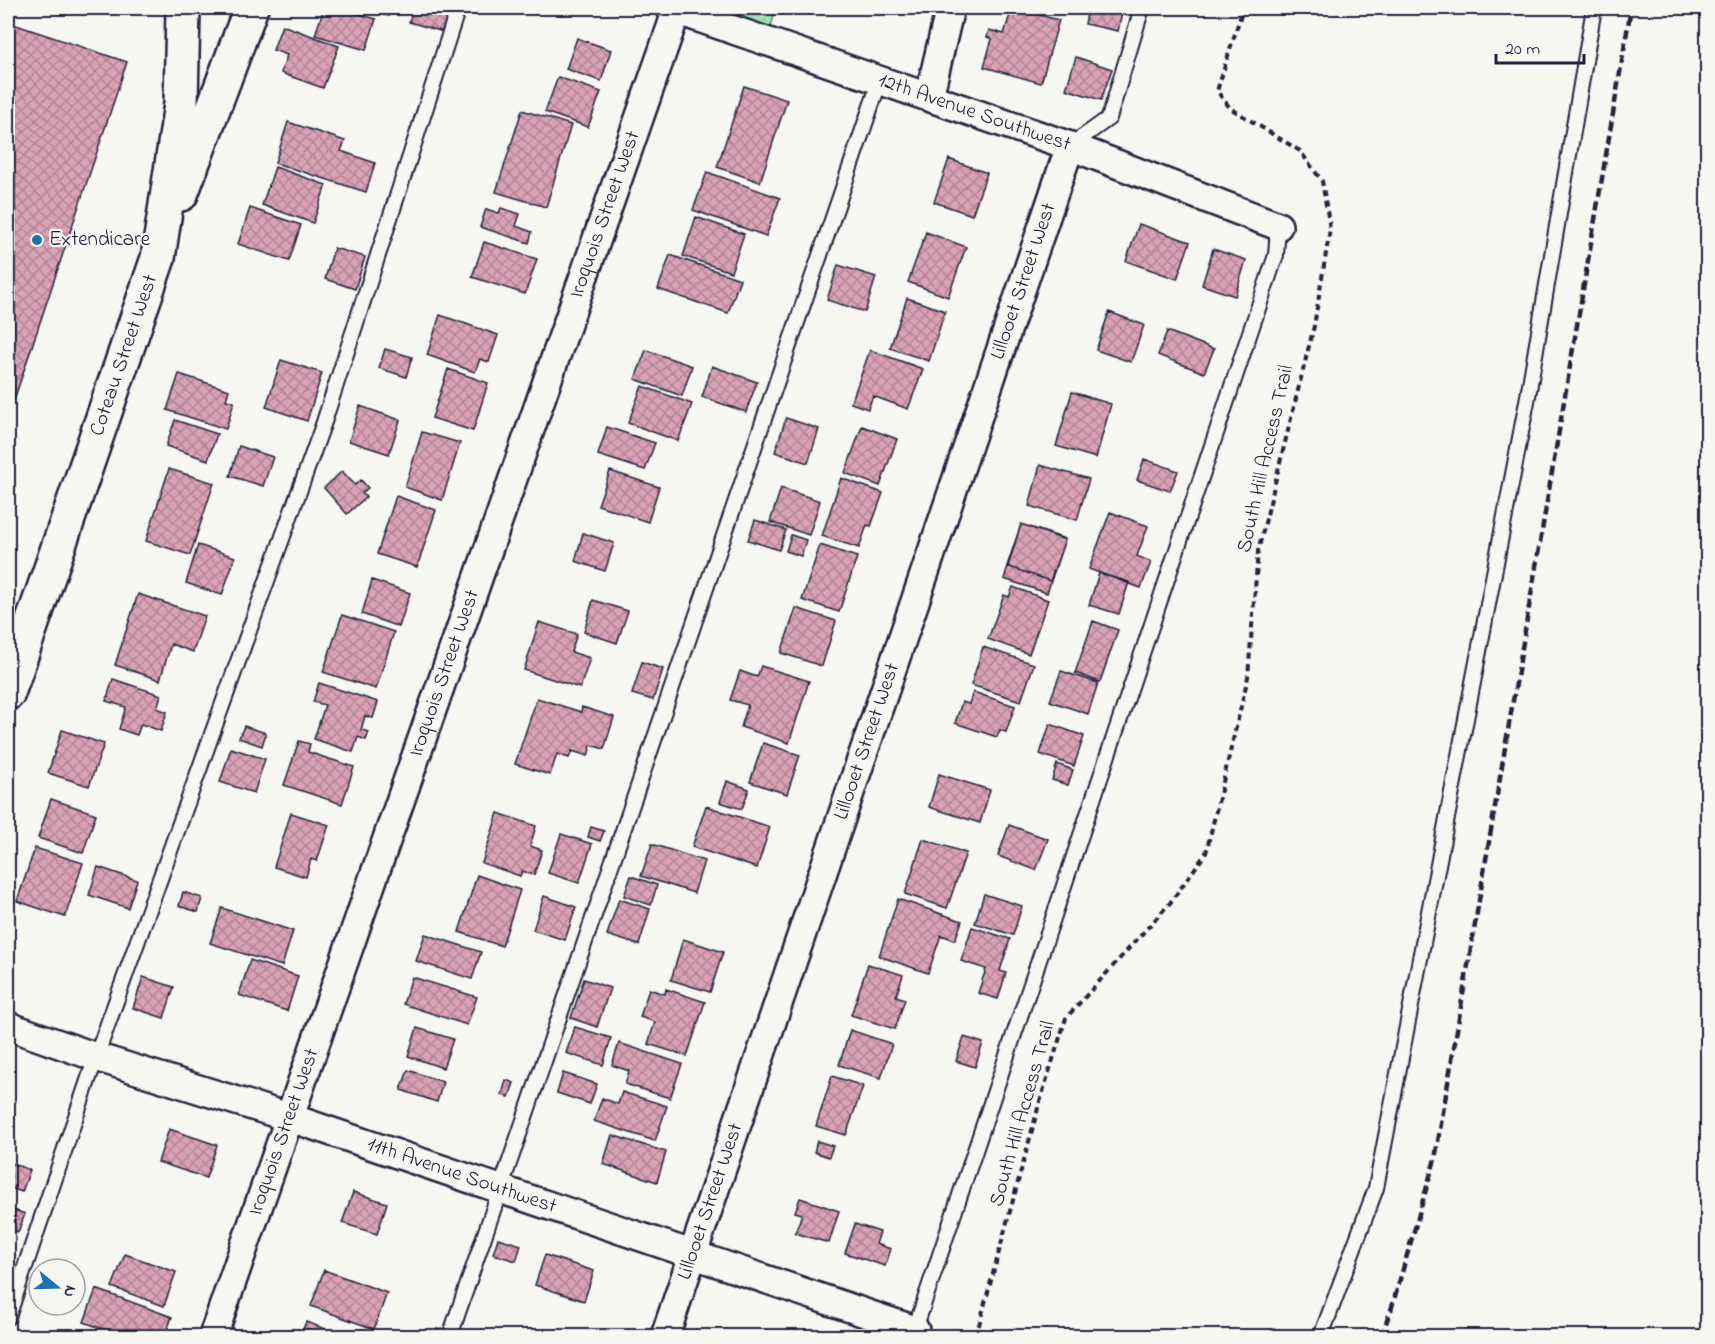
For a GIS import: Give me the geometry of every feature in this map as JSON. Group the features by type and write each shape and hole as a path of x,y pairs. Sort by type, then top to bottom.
{"street":[{"name":"Coteau Street West","path":"8,693 158,258 181,104 183,8"},
{"path":"158,258 251,8"},
{"path":"929,97 950,8"},
{"name":"12th Avenue Southwest","path":"673,9 1070,146 1278,226"},
{"name":"Iroquois Street West","path":"213,1336 291,1118 673,9"},
{"name":"Lillooet Street West","path":"665,1336 1070,146"},
{"name":"11th Avenue Southwest","path":"8,1026 96,1057 291,1118 693,1254 916,1334"}],"lane":[{"path":"8,1317 96,1057 324,422 458,8"},
{"path":"1070,146 1109,118 1142,8"},
{"path":"1321,1336 1376,1188 1528,396 1594,8"},
{"path":"450,1336 502,1190 880,80"},
{"path":"916,1334 1273,266 1278,226"}],"path":[{"name":"South Hill Access Trail","path":"976,1336 1040,1101 1066,1018 1170,903 1206,853 1248,677 1258,551 1314,326 1329,229 1322,181 1300,151 1230,108 1217,92 1244,8"}],"green space":[{"path":"705,8 776,8 771,27"}],"building":[{"name":"Extendicare","path":"8,8 15,8 10,23 127,62 8,418"},
{"path":"324,8 339,8 376,19 366,50 315,35"},
{"path":"361,8 392,8 389,16"},
{"path":"413,8 454,8 447,33 409,22"},
{"path":"1012,8 1059,20 1041,83 984,67 992,39 987,37 989,30 1004,34"},
{"path":"1088,8 1123,8 1118,31 1085,24"},
{"path":"282,25 339,46 323,88 281,73 287,55 273,50"},
{"path":"577,38 611,50 601,81 566,69"},
{"path":"1076,57 1112,69 1101,100 1066,89"},
{"path":"558,77 601,92 588,127 545,112"},
{"path":"744,86 787,100 760,182 717,167"},
{"path":"522,110 571,125 546,207 496,192"},
{"path":"288,122 345,141 341,151 375,163 366,192 275,163"},
{"path":"949,159 987,173 972,215 934,202"},
{"path":"275,167 326,185 313,223 262,205"},
{"path":"707,172 780,198 766,236 693,210"},
{"path":"250,208 301,225 289,261 238,244"},
{"path":"501,208 520,214 516,226 532,232 529,243 480,227 486,209 499,213"},
{"path":"696,217 744,234 731,272 683,256"},
{"path":"1139,224 1190,242 1177,279 1126,261"},
{"path":"926,232 966,247 948,297 908,282"},
{"path":"484,242 537,259 525,294 472,277"},
{"path":"334,248 365,257 355,289 325,279"},
{"path":"1213,249 1246,260 1235,296 1202,285"},
{"path":"670,255 740,279 728,313 658,289"},
{"path":"838,265 876,277 865,312 827,300"},
{"path":"907,298 945,311 929,361 890,348"},
{"path":"1109,312 1144,325 1131,362 1096,350"},
{"path":"440,315 498,335 489,362 480,359 475,372 427,355"},
{"path":"1167,331 1214,349 1204,373 1158,355"},
{"path":"385,349 412,357 406,377 379,368"},
{"path":"646,350 692,366 682,396 635,379"},
{"path":"870,350 923,369 908,409 873,396 868,409 851,403"},
{"path":"281,360 322,373 307,421 266,407"},
{"path":"712,366 757,382 746,412 702,397"},
{"path":"448,369 488,383 473,431 432,418"},
{"path":"179,374 229,390 226,400 234,402 226,429 167,410"},
{"path":"642,386 692,404 678,441 628,423"},
{"path":"1072,392 1111,404 1096,458 1056,446"},
{"path":"360,406 400,420 389,454 349,441"},
{"path":"786,418 819,429 808,463 775,452"},
{"path":"175,420 217,434 208,460 166,446"},
{"path":"862,426 897,439 880,486 845,473"},
{"path":"607,427 655,443 645,470 598,455"},
{"path":"422,432 460,443 442,500 405,487"},
{"path":"239,446 273,457 263,486 230,476"},
{"path":"1144,459 1178,471 1170,491 1137,480"},
{"path":"1040,465 1089,479 1077,520 1029,506"},
{"path":"169,469 214,483 190,555 146,541"},
{"path":"342,471 355,485 361,480 368,488 362,493 366,497 347,514 324,488"},
{"path":"610,471 659,487 648,522 598,505"},
{"path":"841,478 883,493 871,526 867,525 859,548 822,536"},
{"path":"781,488 820,501 809,535 770,522"},
{"path":"396,496 436,510 417,567 377,554"},
{"path":"1110,512 1148,526 1137,556 1151,562 1141,588 1089,569"},
{"path":"755,520 786,530 779,550 748,540"},
{"path":"1021,524 1065,540 1050,581 1007,566"},
{"path":"1021,524 1065,539 1047,593 1004,579"},
{"path":"583,533 614,543 605,571 575,561"},
{"path":"791,535 806,540 801,556 786,551"},
{"path":"198,545 235,557 222,595 186,583"},
{"path":"820,545 857,557 839,612 802,600"},
{"path":"1099,573 1129,582 1119,614 1089,605"},
{"path":"372,580 410,593 399,627 362,614"},
{"path":"1013,587 1048,600 1029,654 988,639 1004,595 1009,597"},
{"path":"138,594 205,616 193,652 171,644 160,680 115,665"},
{"path":"593,600 628,611 617,643 584,632"},
{"path":"796,608 836,621 822,666 781,653"},
{"path":"342,615 394,632 376,689 323,672"},
{"path":"1093,621 1118,630 1100,682 1075,673"},
{"path":"539,622 577,634 571,652 590,658 580,688 524,670"},
{"path":"983,647 1034,664 1021,701 971,685"},
{"path":"642,662 663,669 653,700 632,694"},
{"path":"761,666 809,681 789,743 741,727 748,705 730,700 740,671 757,677"},
{"path":"1061,671 1098,683 1088,714 1050,701"},
{"path":"113,679 161,695 157,708 167,712 161,731 141,724 137,735 119,729 126,707 106,701"},
{"path":"319,683 378,702 373,718 365,716 361,730 369,732 366,740 358,737 353,752 314,739 325,705 313,702"},
{"path":"973,692 1015,706 1006,732 1000,730 997,737 955,723 962,702 969,704"},
{"path":"537,698 581,712 582,707 614,717 604,749 591,745 588,756 572,751 569,758 557,754 550,775 515,764"},
{"path":"1050,724 1084,736 1074,766 1040,754"},
{"path":"244,726 266,733 262,746 239,738"},
{"path":"62,730 104,744 89,786 48,773"},
{"path":"299,741 310,744 308,752 354,767 342,804 284,785"},
{"path":"763,743 800,755 787,794 750,782"},
{"path":"231,748 265,759 254,793 220,782"},
{"path":"1057,764 1073,770 1068,785 1052,780"},
{"path":"939,774 990,790 980,823 929,807"},
{"path":"727,781 749,789 742,809 720,802"},
{"path":"51,799 96,814 83,853 38,838"},
{"path":"706,806 770,827 757,868 692,847"},
{"path":"291,813 329,825 317,861 311,859 306,877 274,867"},
{"path":"498,813 536,826 530,846 542,850 534,875 522,871 520,876 482,863"},
{"path":"1009,825 1048,839 1036,870 998,856"},
{"path":"591,827 604,831 600,841 588,837"},
{"path":"561,834 592,844 579,883 548,873"},
{"path":"923,839 966,853 947,908 905,894"},
{"path":"652,844 704,861 694,893 641,876"},
{"path":"35,848 83,863 65,917 17,901"},
{"path":"98,867 137,880 128,908 89,895"},
{"path":"477,875 520,890 502,946 459,932"},
{"path":"631,876 657,885 651,905 624,896"},
{"path":"183,892 202,898 198,912 179,906"},
{"path":"984,894 1022,906 1013,935 975,923"},
{"path":"544,896 576,907 565,940 533,930"},
{"path":"619,899 650,909 639,945 607,935"},
{"path":"898,899 962,921 955,940 941,935 928,973 879,956"},
{"path":"222,908 293,931 282,966 210,943"},
{"path":"972,927 1010,939 1000,971 1006,973 998,999 978,993 986,969 961,961"},
{"path":"425,934 481,952 472,979 416,961"},
{"path":"683,939 723,952 710,992 671,980"},
{"path":"250,960 298,976 287,1011 239,995"},
{"path":"868,964 903,975 896,996 905,999 895,1029 851,1015"},
{"path":"143,977 174,987 164,1018 133,1008"},
{"path":"412,977 477,997 467,1025 403,1004"},
{"path":"584,979 610,988 597,1027 571,1018"},
{"path":"649,989 665,994 666,989 705,1002 687,1056 648,1044 655,1022 640,1017"},
{"path":"575,1027 611,1038 603,1065 566,1053"},
{"path":"417,1028 453,1039 443,1068 408,1056"},
{"path":"850,1030 892,1044 881,1078 839,1065"},
{"path":"964,1037 983,1043 975,1067 956,1061"},
{"path":"619,1043 682,1064 670,1098 625,1084 629,1071 612,1065"},
{"path":"408,1070 443,1082 437,1102 401,1090"},
{"path":"563,1073 597,1084 590,1104 557,1093"},
{"path":"832,1076 863,1086 846,1135 816,1126"},
{"path":"506,1080 514,1083 509,1097 502,1095"},
{"path":"622,1092 667,1106 655,1141 594,1121 602,1098 618,1104"},
{"path":"169,1129 217,1145 206,1178 158,1162"},
{"path":"612,1135 666,1152 657,1182 603,1164"},
{"path":"817,1141 833,1146 829,1157 814,1152"},
{"path":"8,1162 30,1170 22,1192 8,1187"},
{"path":"353,1192 387,1203 377,1234 342,1223"},
{"path":"800,1198 839,1211 829,1243 795,1233 802,1214 795,1212"},
{"path":"8,1208 25,1214 18,1232 8,1228"},
{"path":"855,1224 880,1232 876,1244 891,1249 885,1266 845,1253"},
{"path":"498,1238 521,1245 516,1261 493,1254"},
{"path":"125,1254 176,1272 164,1306 112,1287"},
{"path":"545,1255 594,1271 584,1301 535,1285"},
{"path":"324,1270 387,1293 374,1329 311,1306"},
{"path":"96,1289 172,1317 165,1336 122,1336 84,1322"},
{"path":"306,1322 345,1336 300,1336"}],"railway":[{"path":"1381,1336 1391,1310 1435,1159 1631,8"}],"place":[{"name":"Extendicare","path":"37,240"}]}
